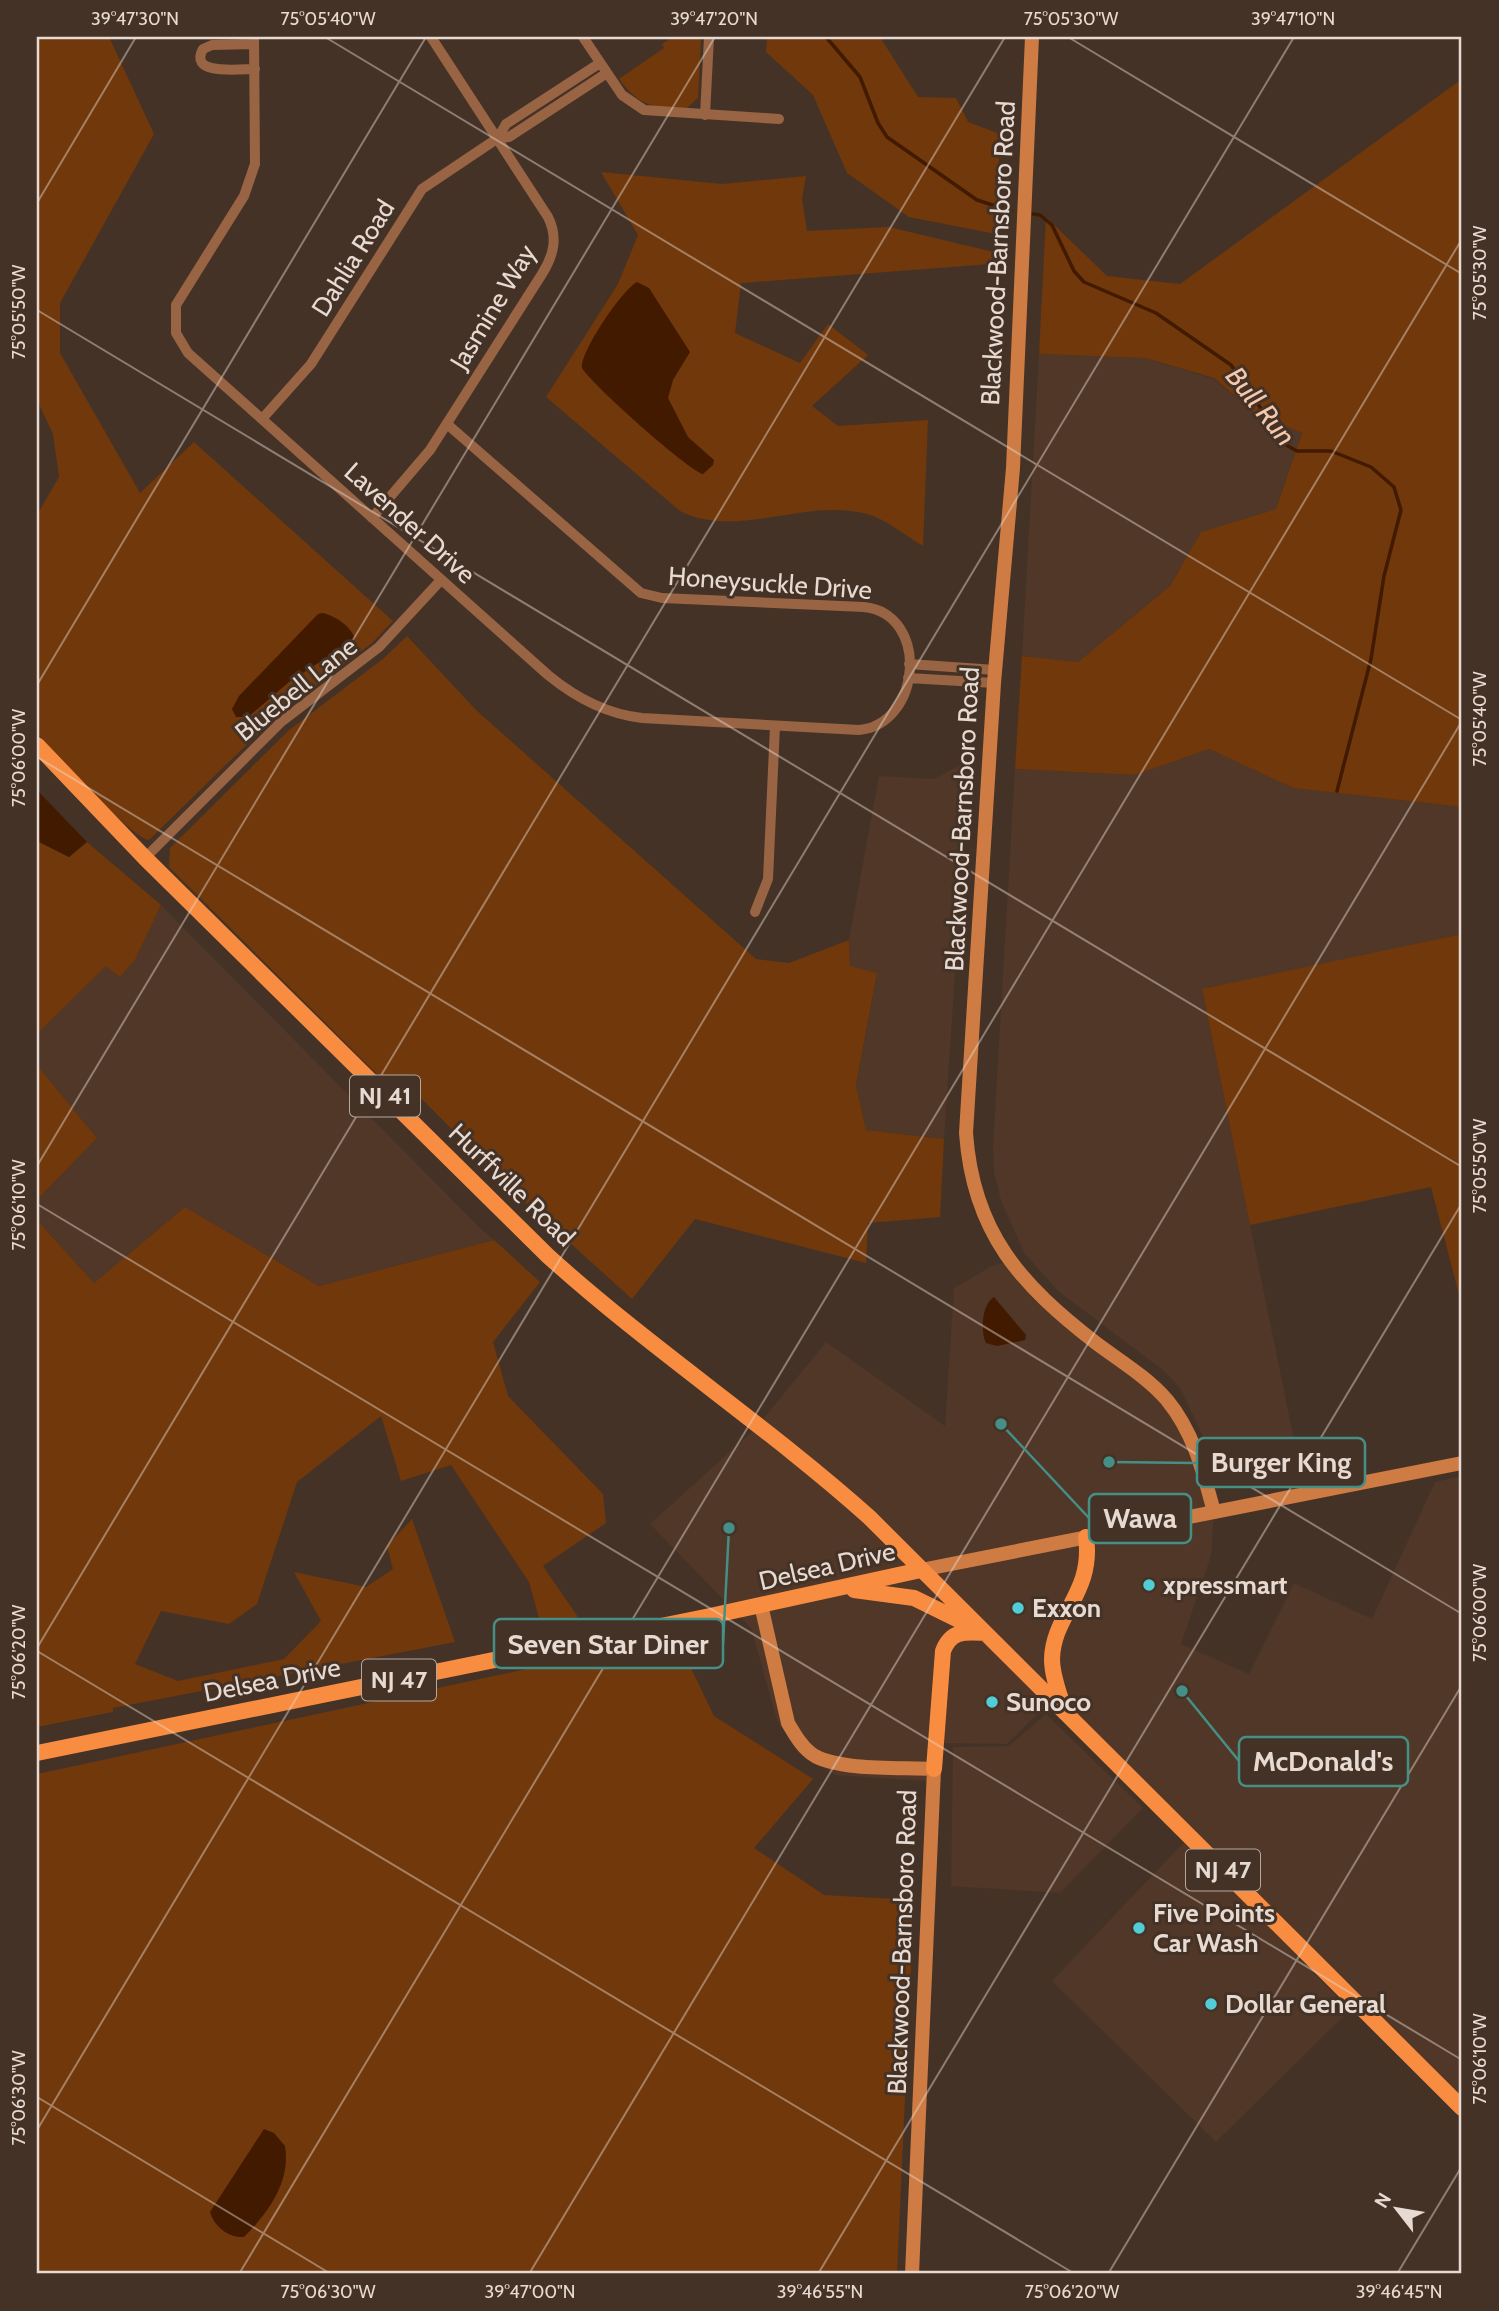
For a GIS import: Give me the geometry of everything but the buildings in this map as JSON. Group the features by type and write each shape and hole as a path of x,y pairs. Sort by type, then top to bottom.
{"main road":[{"name":"Blackwood-Barnsboro Road","path":"1032,37 1013,468 994,676 966,1133 974,1185 988,1224 1009,1261 1028,1286 1166,1399 1189,1433 1199,1455 1214,1512"},
{"name":"Hurffville Road","path":"37,745 145,858 548,1256 609,1311 810,1465 921,1570"},
{"path":"921,1570 1462,1463"},
{"path":"1066,1714 1054,1676 1053,1649 1087,1571 1086,1537"},
{"name":"Delsea Drive","path":"37,1753 841,1589 921,1570 1462,2108"},
{"name":"NJ 47","path":"841,1589 915,1598 985,1633"},
{"name":"Blackwood-Barnsboro Road","path":"761,1605 788,1723 797,1740 815,1756 838,1763 934,1769 912,2274"},
{"path":"934,1769 943,1651 948,1638 955,1634 985,1633"}],"street":[{"name":"Jasmine Way","path":"372,518 423,461 542,274 553,251 554,230 548,217 431,37"},
{"path":"583,37 626,99 638,107 660,113 779,119"},
{"path":"705,115 709,37"},
{"path":"254,41 212,45 204,49 200,56 201,62 209,69 255,69"},
{"name":"Lavender Drive","path":"254,41 256,149 250,181 182,292 174,318 176,333 185,350 548,675 595,706 642,718 859,730 879,726 901,704 909,664"},
{"name":"Dahlia Road","path":"262,419 311,364 422,189 498,138 506,124 600,63"},
{"name":"Dahlia Road","path":"498,138 509,137 607,73"},
{"name":"Honeysuckle Drive","path":"447,424 642,593 662,598 870,607 884,613 900,628 908,647 909,664"},
{"name":"Bluebell Lane","path":"145,858 281,722 379,647 441,580"},
{"path":"909,664 994,676"},
{"path":"908,678 994,676"},
{"path":"755,912 768,879 775,726"}],"shaded area":[{"path":"37,37 121,37 110,39 154,134 60,303 60,353 140,493 194,442 393,621 372,643 280,712 149,840 140,836 110,810 37,733 37,515 59,477 53,434 37,400"},
{"path":"673,37 701,37 698,98 687,108 648,104 634,95 619,79 664,48 662,44"},
{"path":"767,37 880,37 918,97 956,98 968,122 1000,134 996,234 909,217 847,173 813,95 766,52"},
{"path":"1462,79 1462,807 1293,788 1209,749 1135,775 1015,769 1022,656 1078,662 1170,586 1201,532 1276,509 1302,433 1255,413 1214,378 1145,358 1039,354 1046,217 1107,276 1180,284"},
{"path":"601,172 722,184 806,176 802,199 807,231 889,227 1006,255 1004,263 741,283 735,333 800,363 828,324 868,355 812,406 838,426 928,420 923,546 874,516 844,510 820,510 725,521 702,519 680,511 546,397 618,284 638,235"},
{"path":"637,282 649,288 690,352 673,380 668,398 688,437 714,460 713,465 703,474 641,426 582,368 588,349 603,322"},
{"path":"1039,354 1145,358 1214,379 1255,413 1302,432 1276,509 1201,532 1170,586 1078,662 1022,656"},
{"path":"323,613 342,622 355,639 289,682 248,717 236,717 232,709 239,696 318,614"},
{"path":"407,636 476,710 756,959 789,963 849,940 850,966 877,973 856,1085 866,1130 944,1139 940,1217 868,1223 866,1263 695,1219 632,1299 515,1193 406,1083 396,1093 169,867 170,848 288,731 384,658"},
{"path":"1209,749 1293,788 1462,807 1462,934 1202,990 1300,1469 1216,1486 1201,1432 1180,1388 1164,1371 1058,1291 1025,1254 1001,1201 994,1172 993,1146 1015,769 1135,775"},
{"path":"962,764 969,764 944,1139 866,1130 856,1085 877,973 850,967 849,940 879,776 934,779"},
{"path":"37,790 87,842 69,857 37,841"},
{"path":"37,841 69,857 87,842 161,905 135,960 120,977 106,966 37,1034"},
{"path":"161,905 494,1240 319,1286 185,1207 94,1283 37,1220 37,1200 97,1138 37,1065 37,1034 106,965 120,977 135,960"},
{"path":"1462,934 1462,1306 1431,1187 1250,1225 1202,989"},
{"path":"37,1065 97,1138 37,1200"},
{"path":"185,1207 319,1286 494,1240 540,1282 493,1342 508,1396 603,1494 606,1523 543,1566 578,1617 541,1625 529,1582 451,1465 401,1481 381,1416 297,1482 257,1604 229,1624 161,1611 135,1664 178,1681 284,1659 321,1621 294,1572 366,1587 393,1569 387,1546 412,1519 455,1642 113,1708 113,1712 37,1727 37,1220 94,1283"},
{"path":"1009,1261 1181,1420 1214,1512 1211,1556 1181,1644 1249,1674 1294,1583 1372,1619 1435,1482 1462,1476 1462,2100 1053,1698 1007,1744 943,1743 941,1782 836,1775 798,1753 777,1720 751,1628 650,1524 755,1429 826,1342 945,1426 954,1288 992,1266"},
{"path":"994,1297 1026,1335 1025,1340 997,1346 986,1343 983,1318 987,1305"},
{"path":"676,1637 714,1716 813,1779 754,1848 824,1895 914,1900 897,2274 37,2274 37,1774"},
{"path":"1046,1714 1143,1808 1060,1893 951,1886 953,1747 1009,1746"},
{"path":"1185,1841 1350,2010 1216,2142 1052,1981"},
{"path":"264,2129 274,2133 285,2146 284,2172 276,2196 269,2207 244,2237 238,2237 218,2226 210,2212"}],"waterway":[{"name":"Bull Run","path":"826,37 860,77 878,123 887,137 977,200 1011,211"},
{"name":"Bull Run","path":"1033,214 1040,215 1052,225 1074,271 1084,282 1156,313 1231,365 1286,445 1297,451 1331,451 1371,467 1394,487 1401,510 1384,576 1371,659 1337,791"}],"place":[{"name":"Wawa","path":"1001,1424"},
{"name":"Burger King","path":"1109,1462"},
{"name":"Seven Star Diner","path":"729,1528"},
{"name":"xpressmart","path":"1149,1585"},
{"name":"Exxon","path":"1018,1608"},
{"name":"McDonald's","path":"1182,1691"},
{"name":"Sunoco","path":"992,1702"},
{"name":"Five Points Car Wash","path":"1139,1928"},
{"name":"Dollar General","path":"1211,2004"}]}
